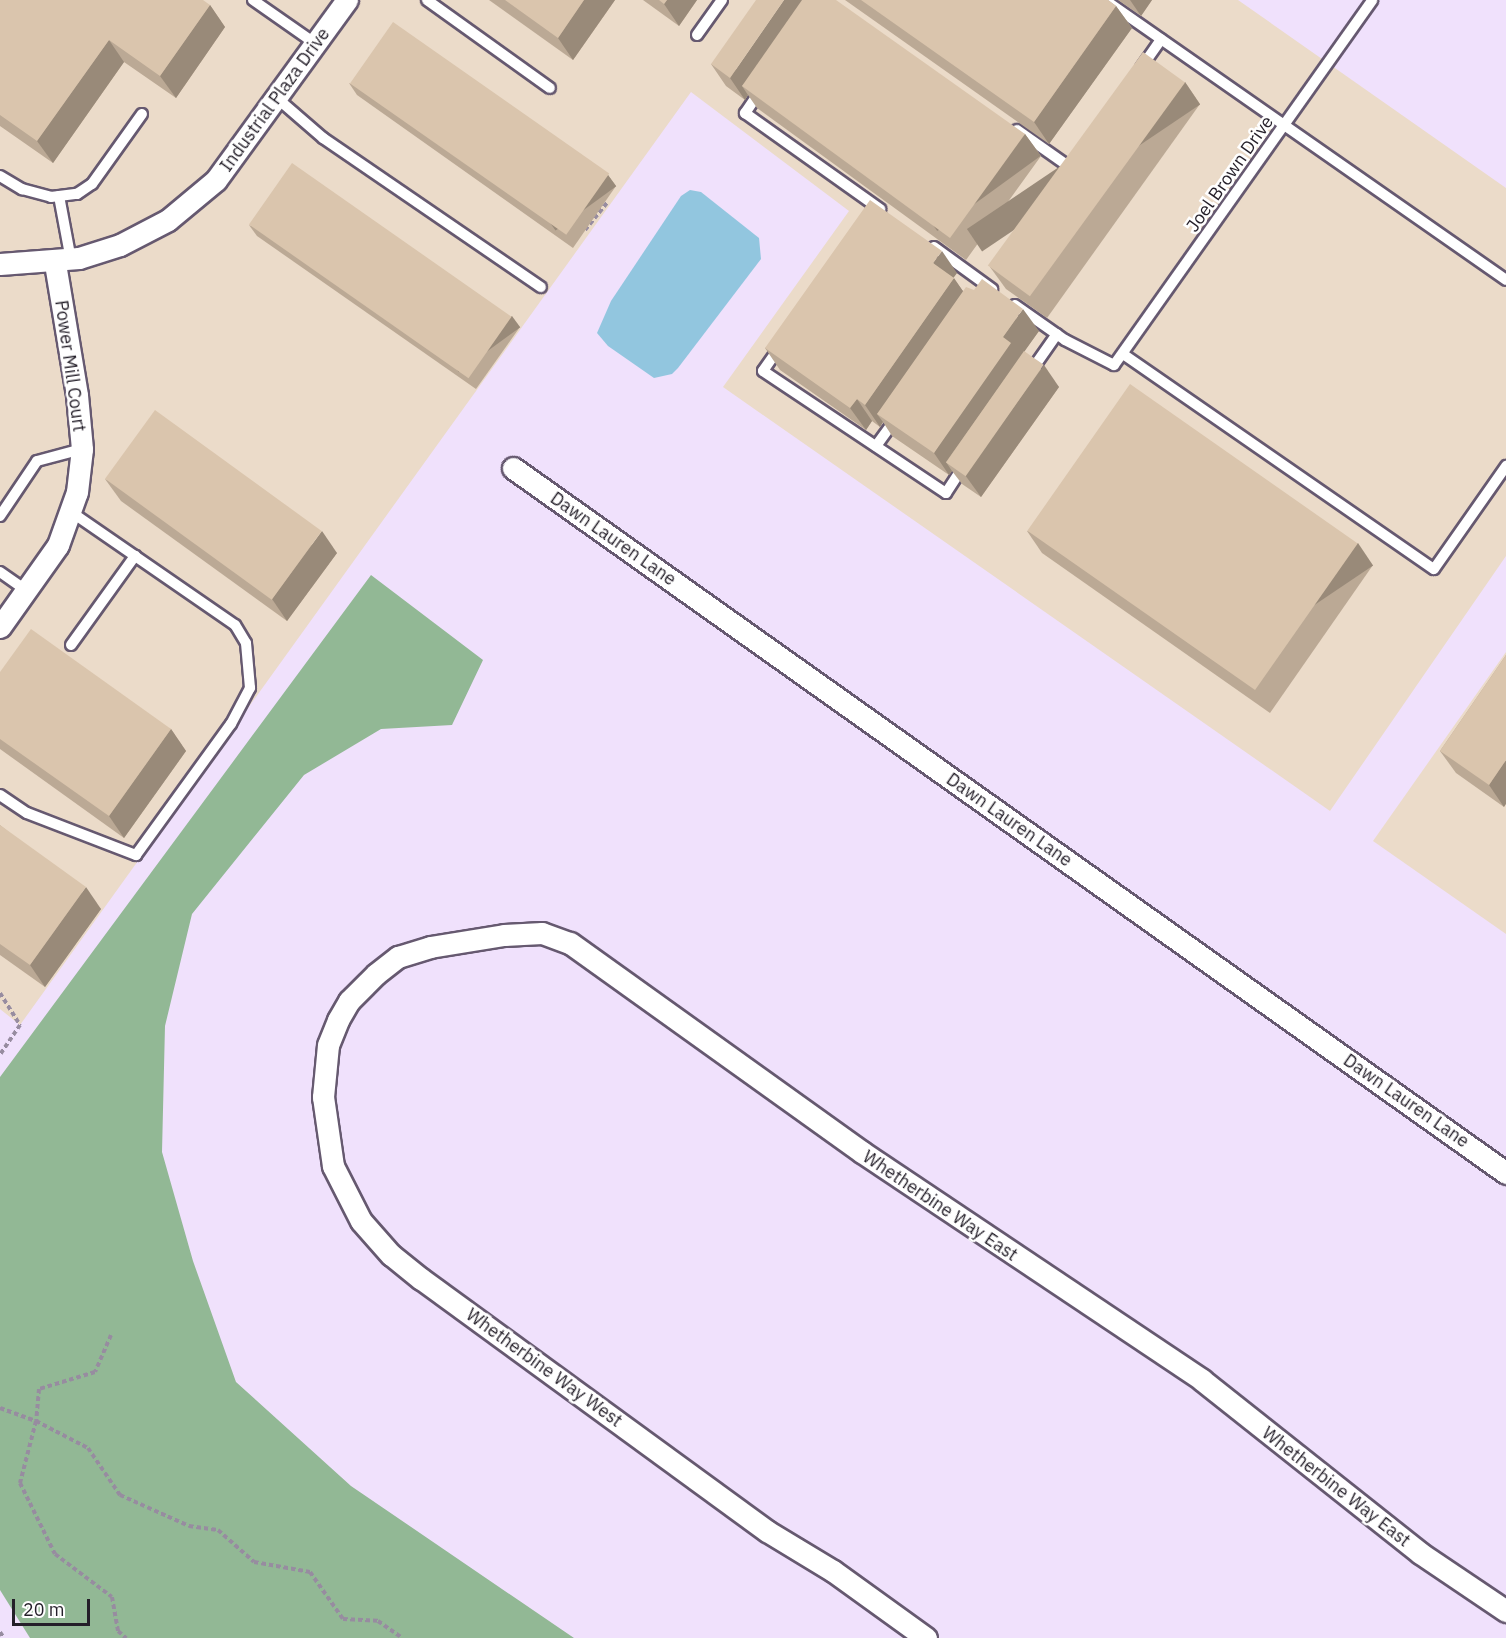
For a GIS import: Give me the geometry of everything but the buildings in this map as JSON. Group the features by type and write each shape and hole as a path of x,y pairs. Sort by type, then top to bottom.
{"street":[{"name":"Industrial Plaza Drive","path":"0,264 63,261 120,245 168,220 216,180 278,99 347,0"},
{"name":"Power Mill Court","path":"0,627 58,546 71,512 82,448 63,261"},
{"name":"Dawn Lauren Lane","path":"513,468 1506,1173"},
{"name":"Whetherbine Way East","path":"349,1001 398,957 430,947 542,933 570,943 871,1159 1202,1380 1420,1553 1506,1611"},
{"name":"Whetherbine Way West","path":"349,1001 328,1045 323,1097 326,1134 345,1194 362,1221 391,1255 767,1531 833,1571 926,1638"}],"lane":[{"path":"253,0 316,44"},
{"path":"428,0 550,88"},
{"path":"697,34 722,0"},
{"path":"1105,0 1506,280"},
{"name":"Joel Brown Drive","path":"1057,334 1114,365 1372,0"},
{"path":"1135,76 1161,39"},
{"path":"765,85 746,113 883,211 872,217"},
{"path":"278,99 323,138 541,287"},
{"path":"0,176 22,189 59,196 77,194 92,184 142,114"},
{"path":"1004,121 1071,168"},
{"path":"59,196 63,261"},
{"path":"924,240 998,293"},
{"path":"1008,300 1057,334 1024,381"},
{"path":"783,342 763,371 946,493 972,456"},
{"path":"1123,354 1434,569 1506,466"},
{"path":"876,446 903,409"},
{"path":"0,516 38,461 82,448"},
{"path":"0,795 27,813 136,855 231,724 250,688 246,644 235,625 71,512"},
{"path":"71,645 135,556"},
{"path":"0,572 26,590"}],"path":[{"path":"585,230 608,201"},
{"path":"0,993 20,1025 0,1054"},
{"path":"111,1335 95,1372 39,1389 36,1421 20,1483 55,1554 112,1597 118,1631 126,1638"},
{"path":"0,1408 36,1421 88,1448 120,1495 189,1526 218,1530 254,1562 310,1572 343,1619 378,1621 402,1638"},
{"path":"0,1632 4,1638"}],"shaded area":[{"path":"0,0 1238,0 1506,188 1506,556 1330,811 723,387 849,211 691,92 20,1025 0,1009"},
{"path":"1506,652 1506,934 1373,841"}],"green space":[{"path":"371,575 483,660 452,725 381,729 304,775 192,914 165,1026 162,1152 193,1261 236,1382 351,1486 574,1638 30,1638 0,1590 0,1077"}],"water":[{"path":"690,190 701,192 759,238 761,259 678,368 672,374 654,378 608,346 597,333 611,301 681,196"}]}
